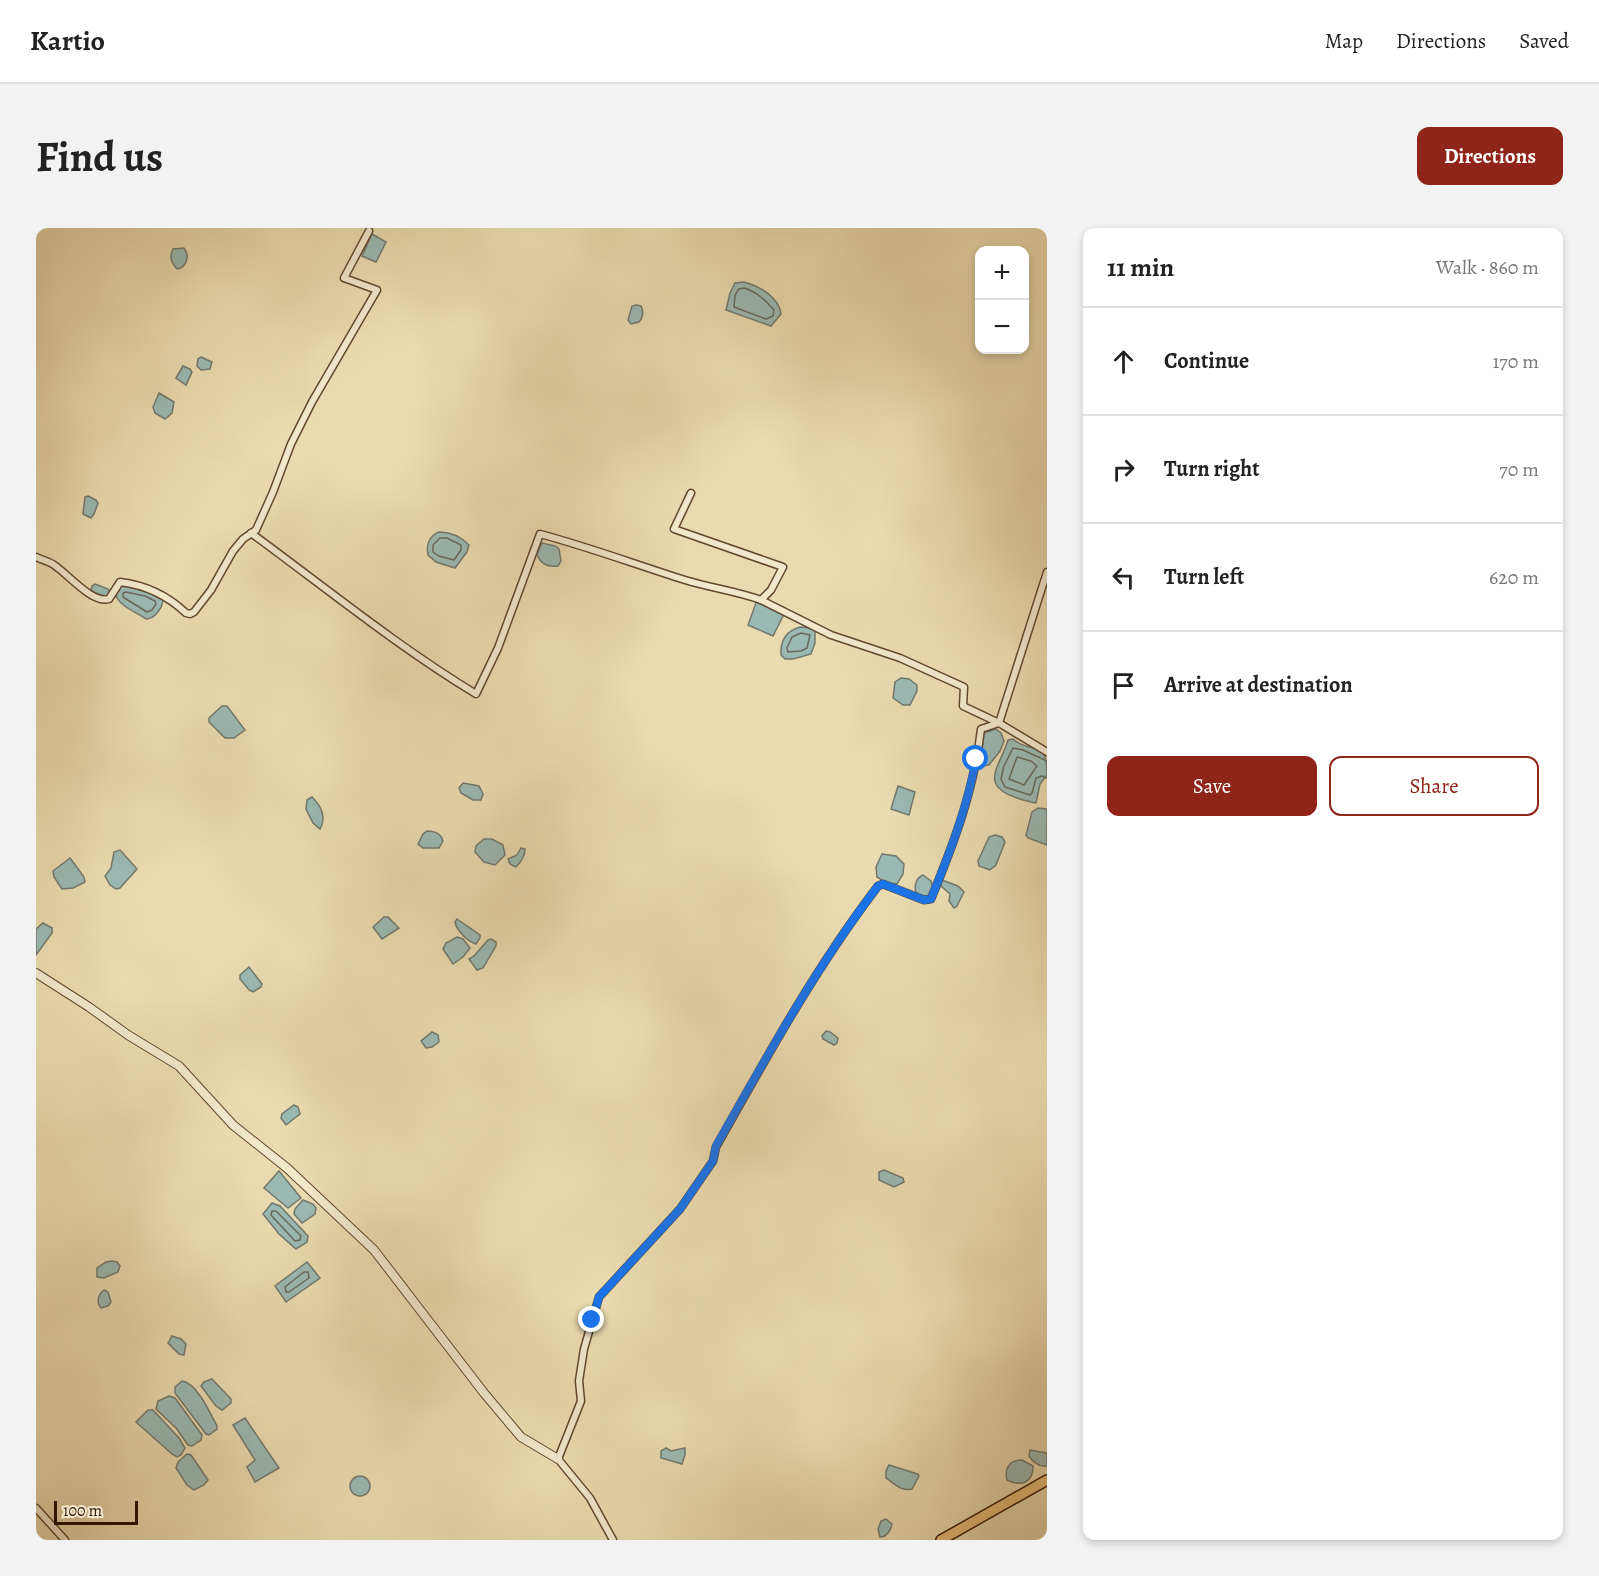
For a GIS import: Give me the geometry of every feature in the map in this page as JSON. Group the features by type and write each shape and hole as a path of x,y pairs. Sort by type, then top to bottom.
{"main road":[{"path":"941,1540 1047,1480"}],"street":[{"path":"36,557 53,564 91,595 102,600 109,599 120,582 152,589 190,614 211,590 233,551 243,539 256,530 291,444 312,402 377,290 344,278 369,231"},
{"path":"691,493 674,528 783,567 771,590 761,600"},
{"path":"251,533 438,671 476,694 498,648 540,534 594,549 688,581 744,593 831,635 900,658 964,687 963,706 999,723 1047,752"},
{"path":"999,723 1047,572"},
{"path":"558,1459 580,1401 579,1381 584,1349 599,1297 680,1209 713,1161 716,1146 784,1026 878,886 883,884 924,900 931,899 959,830 970,795 981,729 999,723"},
{"path":"36,973 128,1035 179,1066 233,1125 287,1168 374,1250 484,1393 521,1437 558,1459 590,1498 613,1540"},
{"path":"36,1508 65,1540"}],"water":[{"path":"372,234 386,242 376,262 362,256"},
{"path":"184,248 187,253 186,261 181,268 177,269 171,259 173,249"},
{"path":"744,282 762,289 776,302 781,314 771,326 726,310 735,283"},
{"path":"632,306 641,306 642,316 639,322 631,324 628,320"},
{"path":"201,357 212,362 210,369 201,370 197,366 198,359"},
{"path":"183,366 192,372 186,385 176,378"},
{"path":"159,393 174,402 172,413 165,419 155,413 153,407"},
{"path":"88,496 98,503 91,518 83,514 85,497"},
{"path":"439,532 455,535 469,545 467,552 455,568 436,562 428,555 429,541"},
{"path":"542,543 559,549 561,561 558,566 548,565 540,560 537,554"},
{"path":"95,584 108,589 110,593 107,598 91,591"},
{"path":"124,585 153,593 163,599 158,612 146,619 125,606 116,596 120,587"},
{"path":"757,600 784,614 773,636 748,625"},
{"path":"800,627 811,628 815,631 815,643 811,654 785,659 781,655 783,641 791,631"},
{"path":"901,678 909,679 917,685 917,691 910,705 903,705 893,698 895,682"},
{"path":"222,706 227,706 245,730 234,738 225,738 209,722 209,718"},
{"path":"996,729 1001,733 1004,741 1000,751 989,765 982,766 979,763 984,733"},
{"path":"1013,739 1020,744 1041,751 1044,755 1047,775 1040,784 1036,803 1005,793 995,781 997,767 1008,740"},
{"path":"463,783 479,786 483,794 481,800 473,800 461,793 459,788"},
{"path":"898,786 915,792 909,815 891,809"},
{"path":"312,797 322,812 323,820 320,829 313,823 306,809 307,800"},
{"path":"1038,808 1047,809 1047,845 1028,838 1026,835 1032,812"},
{"path":"427,831 441,836 443,841 439,848 423,848 418,844"},
{"path":"995,835 1002,837 1005,842 996,865 990,870 979,866 978,861 989,837"},
{"path":"484,839 492,839 503,845 505,855 495,865 484,862 475,852 476,846"},
{"path":"521,848 525,849 524,854 516,867 510,864 508,859 517,855"},
{"path":"120,850 137,869 120,888 116,889 110,885 105,876 111,868 114,852"},
{"path":"882,854 896,856 904,864 903,874 897,884 887,883 877,877 876,867"},
{"path":"70,858 84,877 85,882 73,888 62,889 53,871"},
{"path":"923,875 931,881 933,888 930,895 924,897 917,894 915,888 917,880"},
{"path":"942,880 958,886 964,892 954,908 949,901 950,894 941,886"},
{"path":"384,917 388,917 399,928 382,939 373,927"},
{"path":"457,919 480,935 476,944 460,932 455,922"},
{"path":"43,923 52,928 52,933 36,955 36,929"},
{"path":"457,937 463,939 470,948 453,964 443,949 446,943"},
{"path":"491,939 496,942 496,946 483,968 477,970 469,959"},
{"path":"249,967 262,984 253,992 240,979 240,975"},
{"path":"826,1031 838,1038 837,1043 834,1045 823,1039 822,1036"},
{"path":"432,1032 438,1035 439,1042 426,1048 421,1041"},
{"path":"294,1105 298,1107 300,1114 286,1125 281,1118 282,1114"},
{"path":"884,1170 903,1178 904,1182 894,1187 879,1180 879,1172"},
{"path":"279,1171 301,1198 288,1208 264,1188"},
{"path":"303,1200 313,1204 316,1208 315,1214 302,1223 294,1214 295,1209"},
{"path":"272,1203 280,1206 308,1236 307,1242 296,1249 279,1234 263,1214"},
{"path":"112,1261 117,1262 120,1266 118,1272 104,1278 97,1277 97,1268"},
{"path":"307,1262 320,1278 286,1302 275,1286"},
{"path":"104,1290 108,1292 111,1302 108,1306 101,1308 98,1299"},
{"path":"172,1336 181,1339 186,1344 184,1355 179,1354 168,1343"},
{"path":"212,1379 231,1399 231,1403 222,1410 216,1406 201,1386"},
{"path":"182,1381 188,1383 198,1393 217,1426 217,1429 209,1435 175,1393 175,1387"},
{"path":"169,1396 175,1398 202,1435 201,1440 192,1446 188,1445 176,1428 156,1409 158,1401"},
{"path":"148,1410 153,1410 179,1438 185,1448 181,1455 177,1457 172,1454 136,1422"},
{"path":"245,1418 279,1468 255,1482 247,1467 255,1460 233,1425"},
{"path":"666,1448 671,1451 685,1448 682,1464 661,1458 661,1451"},
{"path":"1030,1450 1047,1453 1047,1466 1039,1465 1032,1460 1029,1456"},
{"path":"187,1454 191,1455 208,1480 194,1490 187,1485 176,1468 178,1462"},
{"path":"1022,1460 1033,1466 1028,1480 1017,1483 1007,1480 1006,1472 1009,1465 1014,1461"},
{"path":"889,1465 918,1474 912,1489 901,1488 886,1478"},
{"path":"360,1476 367,1479 370,1486 367,1493 360,1496 353,1493 350,1486 353,1479"},
{"path":"886,1519 892,1524 890,1531 880,1537 878,1529 881,1521"}],"route":[{"path":"592,1320 599,1297 680,1209 713,1161 716,1146 784,1026 878,886 883,884 924,900 931,899 959,830 970,795 976,759"}]}
